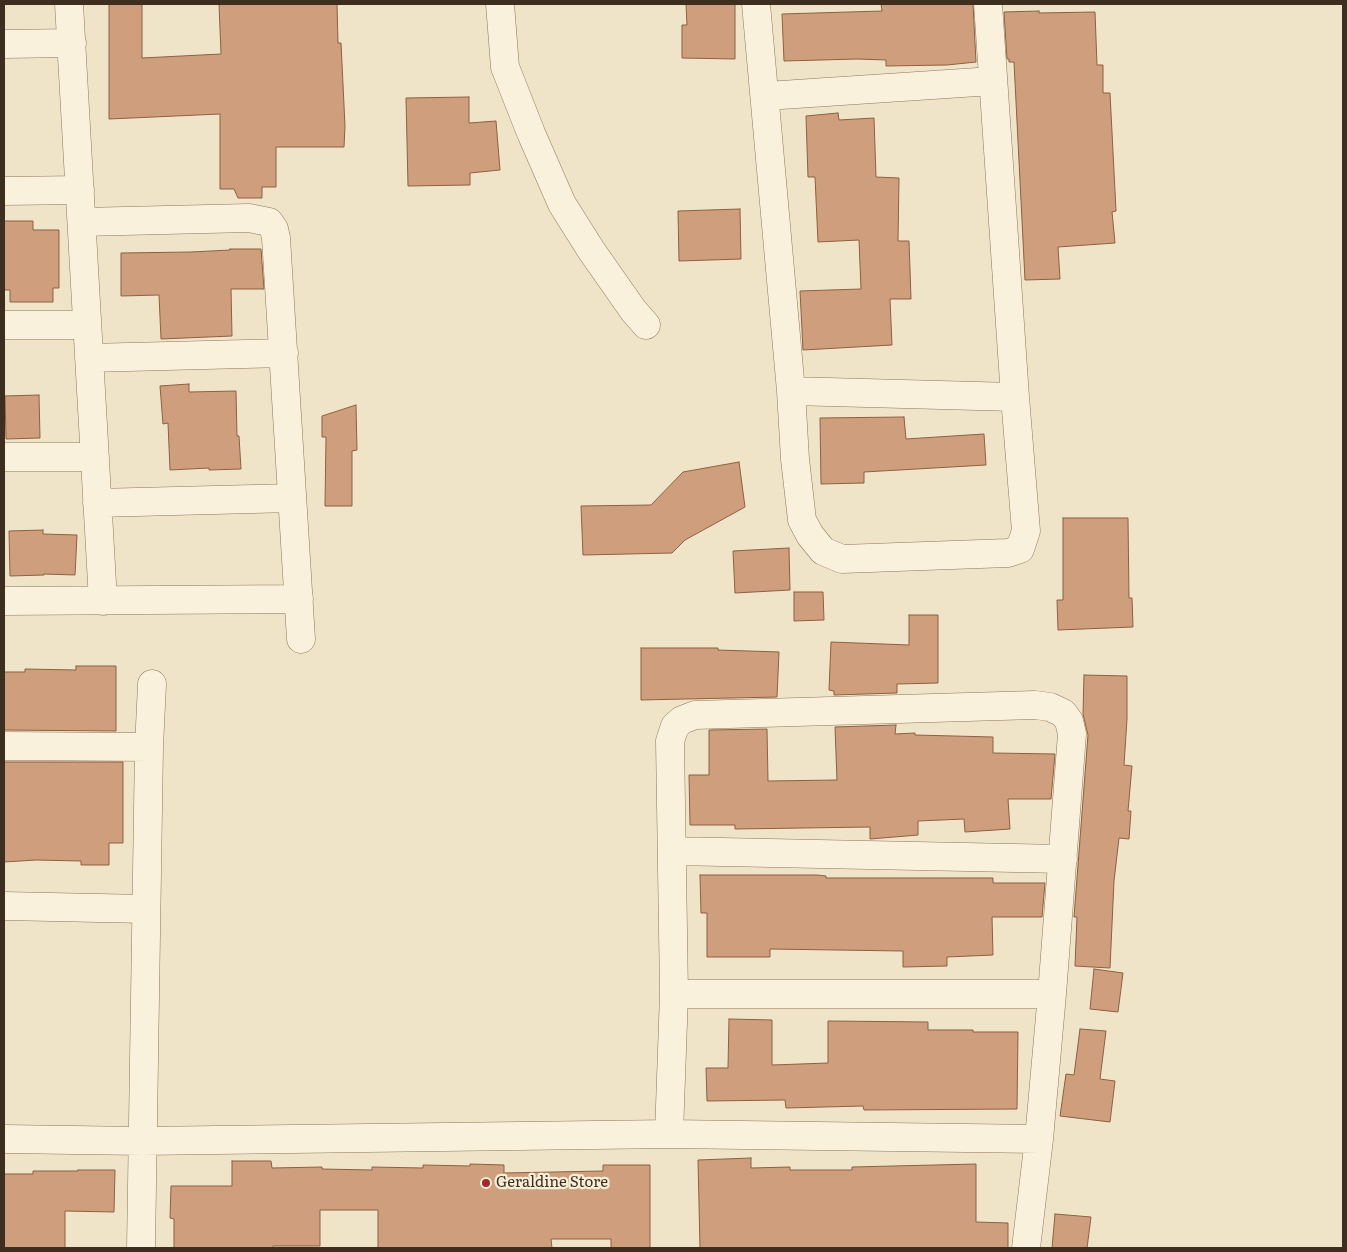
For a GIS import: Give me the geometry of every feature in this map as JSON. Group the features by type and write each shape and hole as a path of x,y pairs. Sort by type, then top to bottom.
{"street":[{"path":"69,4 103,601"},
{"path":"500,4 505,67 562,204 591,250 633,310 646,325"},
{"path":"756,4 766,96 791,390 795,459 802,520 810,535 823,551 842,559 1008,553 1020,549 1026,531 988,4"},
{"path":"4,44 72,43"},
{"path":"766,96 993,81"},
{"path":"4,191 80,190"},
{"path":"82,222 249,218 269,222 274,229 284,353 301,639"},
{"path":"4,325 87,325"},
{"path":"90,358 284,353"},
{"path":"791,390 1015,397"},
{"path":"4,457 95,457"},
{"path":"97,504 292,498"},
{"path":"4,602 299,599"},
{"path":"141,1248 149,747 152,684"},
{"path":"669,1134 674,994 670,741 675,726 682,720 695,715 1035,705 1050,707 1063,713 1072,734 1052,994 1026,1248"},
{"path":"4,746 149,747"},
{"path":"673,851 1063,859"},
{"path":"4,906 146,908"},
{"path":"674,994 1052,994"},
{"path":"4,1139 142,1141 669,1134 1038,1139"}],"building":[{"path":"109,4 142,4 142,58 221,54 219,4 337,4 338,43 341,43 345,126 344,147 276,147 276,187 262,187 262,198 238,198 234,189 220,189 220,114 109,119"},
{"path":"686,4 735,4 735,59 682,58 682,25 687,25"},
{"path":"881,4 973,4 976,62 947,65 886,66 886,60 784,61 782,14 882,11"},
{"path":"1039,11 1039,13 1095,12 1097,65 1103,65 1103,93 1110,93 1116,211 1112,212 1115,243 1058,247 1060,279 1025,280 1014,62 1009,62 1009,59 1007,59 1004,12"},
{"path":"469,97 469,123 496,121 500,170 470,173 470,185 408,186 406,98"},
{"path":"838,113 839,120 874,118 876,177 899,178 898,241 909,241 911,299 890,299 892,345 803,350 800,291 861,289 859,240 818,242 815,177 808,177 806,116"},
{"path":"740,209 741,259 679,261 678,211"},
{"path":"4,221 33,221 33,230 59,230 59,288 53,288 53,302 10,302 10,290 4,290"},
{"path":"261,249 264,289 231,289 232,336 161,339 159,295 121,296 121,253 191,252"},
{"path":"189,384 189,392 236,391 237,436 239,436 241,469 170,470 168,423 163,424 160,386"},
{"path":"39,395 40,438 6,439 5,396"},
{"path":"356,405 357,450 352,451 352,506 325,506 326,437 322,437 322,416"},
{"path":"904,417 906,439 984,434 986,465 864,472 864,483 821,484 820,418"},
{"path":"739,462 745,507 685,540 672,553 583,555 581,506 651,505 683,472"},
{"path":"1063,518 1128,518 1129,598 1132,598 1133,627 1058,630 1057,600 1063,600"},
{"path":"43,530 43,534 77,535 75,575 10,576 9,531"},
{"path":"789,548 790,590 735,593 733,551"},
{"path":"794,592 823,592 824,620 794,621"},
{"path":"909,615 938,615 938,683 897,684 897,693 834,695 834,691 829,690 831,642 909,645"},
{"path":"641,648 718,648 718,650 779,652 777,697 641,700"},
{"path":"76,666 116,666 116,731 4,730 4,672 25,672 25,669 76,670"},
{"path":"1084,675 1127,676 1124,765 1132,766 1128,811 1131,811 1129,839 1119,838 1114,881 1110,968 1075,966 1077,917 1074,917 1088,735 1083,714"},
{"path":"896,725 895,734 915,733 915,735 993,737 993,753 1055,754 1051,799 1008,799 1010,829 965,832 964,819 918,821 918,835 870,839 870,827 735,829 735,825 690,825 689,775 709,775 709,730 767,729 768,781 837,780 835,727"},
{"path":"4,762 123,762 123,843 109,843 109,865 81,865 81,861 36,860 4,862"},
{"path":"700,875 817,875 826,876 826,878 993,878 993,883 1045,883 1042,917 992,917 993,955 947,957 947,966 903,967 903,951 770,949 770,957 707,957 707,913 701,913"},
{"path":"1094,969 1123,973 1118,1012 1090,1009"},
{"path":"729,1019 772,1020 772,1065 828,1063 828,1021 928,1022 928,1030 1018,1032 1017,1109 864,1110 863,1106 786,1108 785,1100 707,1101 706,1068 728,1068"},
{"path":"1080,1029 1106,1031 1100,1079 1115,1081 1110,1122 1060,1116 1066,1074 1074,1075"},
{"path":"751,1158 751,1168 790,1167 790,1170 852,1170 852,1167 976,1164 976,1222 1008,1223 1008,1248 700,1248 698,1160"},
{"path":"232,1161 271,1161 272,1168 322,1167 322,1169 372,1170 372,1167 423,1168 423,1165 504,1165 504,1173 603,1171 603,1165 650,1165 650,1248 611,1248 611,1239 551,1239 552,1248 378,1248 378,1210 320,1210 320,1246 174,1248 174,1219 170,1218 171,1186 232,1186"},
{"path":"115,1170 114,1212 65,1211 65,1248 4,1248 4,1174 33,1174 33,1171"},
{"path":"1055,1214 1091,1217 1087,1248 1052,1248"}],"place":[{"name":"Geraldine Store","path":"486,1183"}]}
